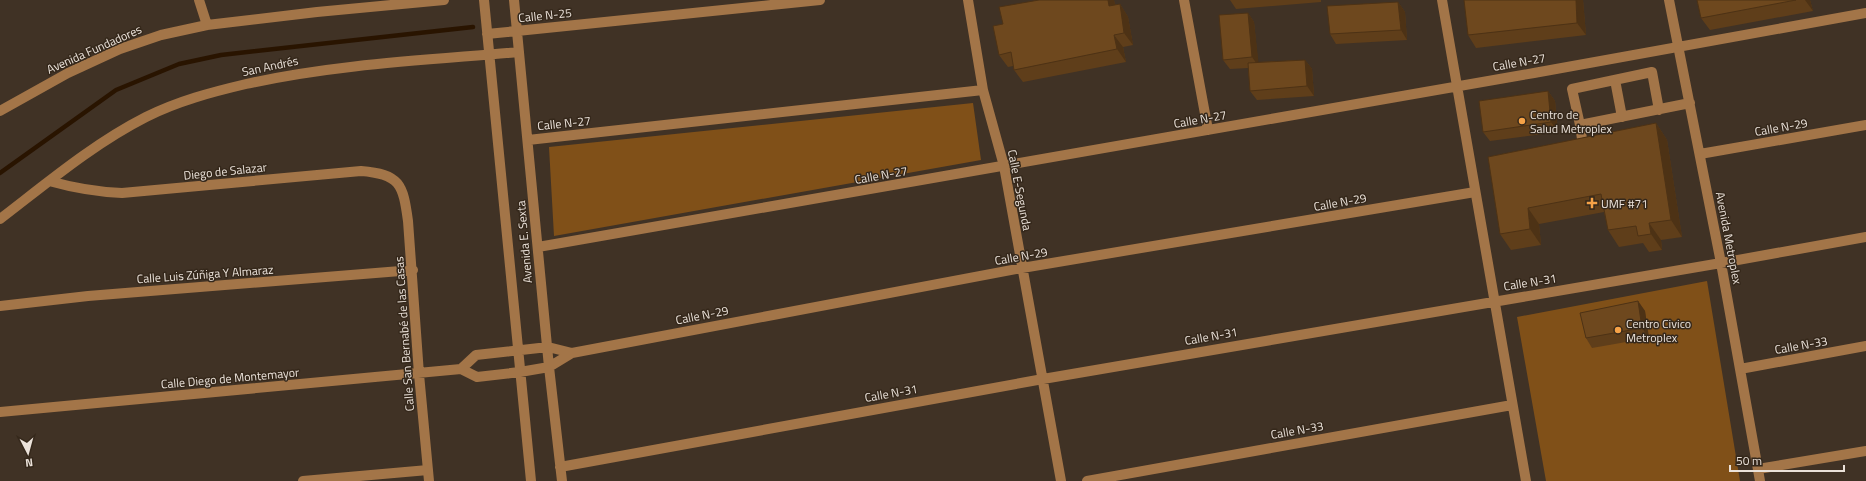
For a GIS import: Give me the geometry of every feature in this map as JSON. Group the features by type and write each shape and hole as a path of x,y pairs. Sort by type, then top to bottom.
{"street":[{"path":"199,0 207,25"},
{"name":"Avenida Fundadores","path":"0,111 68,73 120,49 161,35 207,25 317,12 444,0"},
{"name":"Avenida E. Sexta","path":"484,0 531,481"},
{"name":"Avenida E. Sexta","path":"514,0 549,367 562,481"},
{"name":"Calle N-25","path":"487,34 820,0"},
{"name":"Calle E-Segunda","path":"968,0 984,90 1004,166 1061,481"},
{"path":"1184,0 1208,130"},
{"path":"1442,0 1493,301 1526,481"},
{"name":"Avenida Metroplex","path":"1669,0 1721,263 1760,481"},
{"name":"Calle N-27","path":"538,248 1866,13"},
{"name":"San Andrés","path":"49,180 98,145 147,117 204,94 292,74 346,67 519,52"},
{"path":"1568,148 1583,146 1572,88 1652,72 1659,110"},
{"path":"1615,80 1622,117"},
{"name":"Calle N-27","path":"528,140 984,90"},
{"path":"1580,125 1690,103"},
{"name":"Calle N-29","path":"1700,154 1866,125"},
{"name":"Diego de Salazar","path":"49,180 72,188 94,192 122,193 360,171 379,172 391,177 399,185"},
{"path":"0,219 49,180"},
{"name":"Calle San Bernabé de las Casas","path":"399,185 405,200 413,270 419,374 429,481"},
{"name":"Calle N-29","path":"549,367 572,353 1022,268 1475,192"},
{"name":"Calle N-31","path":"560,467 1043,379 1866,237"},
{"name":"Calle Luis Zúñiga Y Almaraz","path":"0,306 88,296 413,270"},
{"name":"Calle N-33","path":"1740,369 1866,346"},
{"name":"Calle N-29","path":"518,350 548,347 572,353"},
{"path":"518,350 476,355 461,368 477,376 520,372 549,367"},
{"name":"Calle Diego de Montemayor","path":"0,412 419,374 461,368"},
{"name":"Calle N-33","path":"1087,481 1512,405"},
{"path":"1758,469 1866,451"},
{"path":"303,481 428,470"}],"shaded area":[{"path":"973,103 981,160 554,236 549,147"},
{"path":"1707,281 1740,481 1546,481 1517,317"}],"building":[{"path":"1039,0 1108,0 1109,6 1120,4 1124,33 1114,35 1117,49 1014,70 1011,52 999,55 993,26 1003,24 999,7"},
{"path":"1464,0 1576,0 1577,23 1468,35"},
{"path":"1697,0 1796,0 1701,18"},
{"path":"1398,2 1401,30 1330,34 1327,6"},
{"path":"1248,13 1252,57 1223,60 1219,15"},
{"path":"1305,60 1307,86 1250,91 1248,63"},
{"path":"1548,91 1551,122 1483,132 1479,101"},
{"path":"1656,123 1671,220 1649,223 1651,234 1638,236 1636,226 1608,230 1601,194 1528,208 1530,229 1500,234 1488,157"},
{"path":"1638,301 1642,328 1586,338 1580,313"}],"waterway":[{"path":"0,173 116,90 179,64 221,55 473,27"}],"place":[{"name":"Centro de Salud Metroplex","path":"1522,121"},
{"name":"UMF #71","path":"1592,203"},
{"name":"Centro Civico Metroplex","path":"1618,330"}]}
